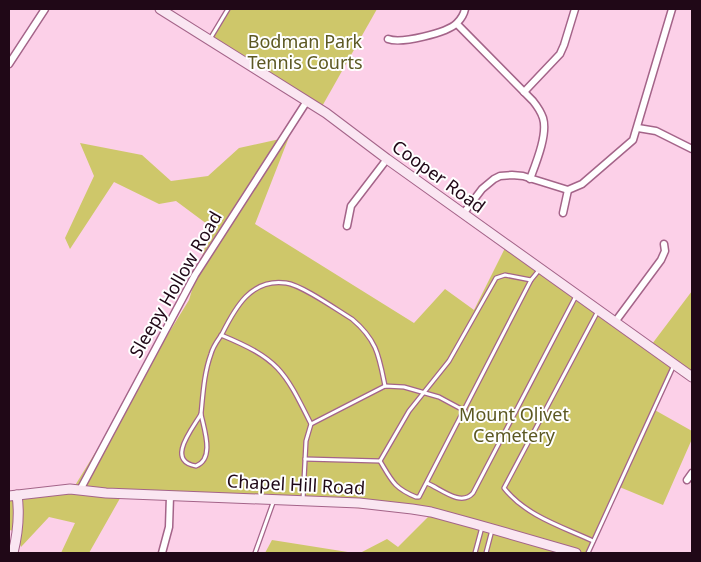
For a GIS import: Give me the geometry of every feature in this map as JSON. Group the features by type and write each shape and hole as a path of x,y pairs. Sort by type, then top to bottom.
{"street":[{"path":"9,64 45,9"},
{"name":"Cooper Road","path":"160,9 307,101 362,139 463,214 692,377"},
{"path":"388,39 402,41 448,29 457,24 465,9"},
{"path":"524,92 560,54 575,9"},
{"path":"463,214 482,188 500,176 512,175 568,190 582,184 628,146 634,140 638,128 672,9"},
{"path":"457,24 540,110 544,125 544,135 530,179"},
{"name":"Sleepy Hollow Road","path":"80,490 195,275 307,101"},
{"path":"638,128 656,132 692,149"},
{"path":"347,226 351,206 387,159"},
{"path":"563,213 568,190"},
{"path":"615,322 662,257 665,251 664,244"},
{"path":"687,480 692,473"},
{"name":"Chapel Hill Road","path":"13,496 46,491 80,490 170,496 359,503 431,512 576,553"},
{"path":"13,496 19,522 13,553"},
{"path":"162,553 169,527 170,496"}],"lane":[{"path":"210,40 228,9"},
{"path":"380,461 392,482 399,489 419,497 428,483 532,280 540,269"},
{"path":"380,461 404,418 449,361 496,278 505,275 532,280"},
{"path":"201,414 181,449 182,459 188,464 196,466 204,461 207,453 201,414 211,354 238,305 250,292 261,286 274,283 283,282 291,284 352,319 360,326 374,343 385,386"},
{"path":"428,483 460,499 468,498 473,493 577,295"},
{"path":"593,541 530,512 504,488 598,311"},
{"path":"221,335 258,352 277,367 289,382 311,424 306,441 303,500"},
{"path":"588,553 674,364"},
{"path":"311,424 385,386 404,387 439,398 465,411"},
{"path":"305,459 380,461"},
{"path":"255,553 274,499"},
{"path":"475,553 482,527"},
{"path":"486,553 492,530"}],"green space":[{"name":"Bodman Park Tennis Courts","path":"226,9 377,9 320,110 208,38"},
{"name":"Mount Olivet Cemetery","path":"289,137 255,224 414,323 445,289 474,310 506,246 649,348 692,291 692,379 673,365 653,409 692,431 692,439 663,505 617,486 587,553 360,553 387,539 398,547 432,513 123,493 89,553 61,553 75,523 49,517 21,547 15,531 9,530 9,498 71,492 189,300 211,227 176,201 159,204 114,182 70,249 65,238 94,176 80,143 142,155 171,181 208,176 239,148"},
{"path":"272,540 354,553 265,553"}]}
